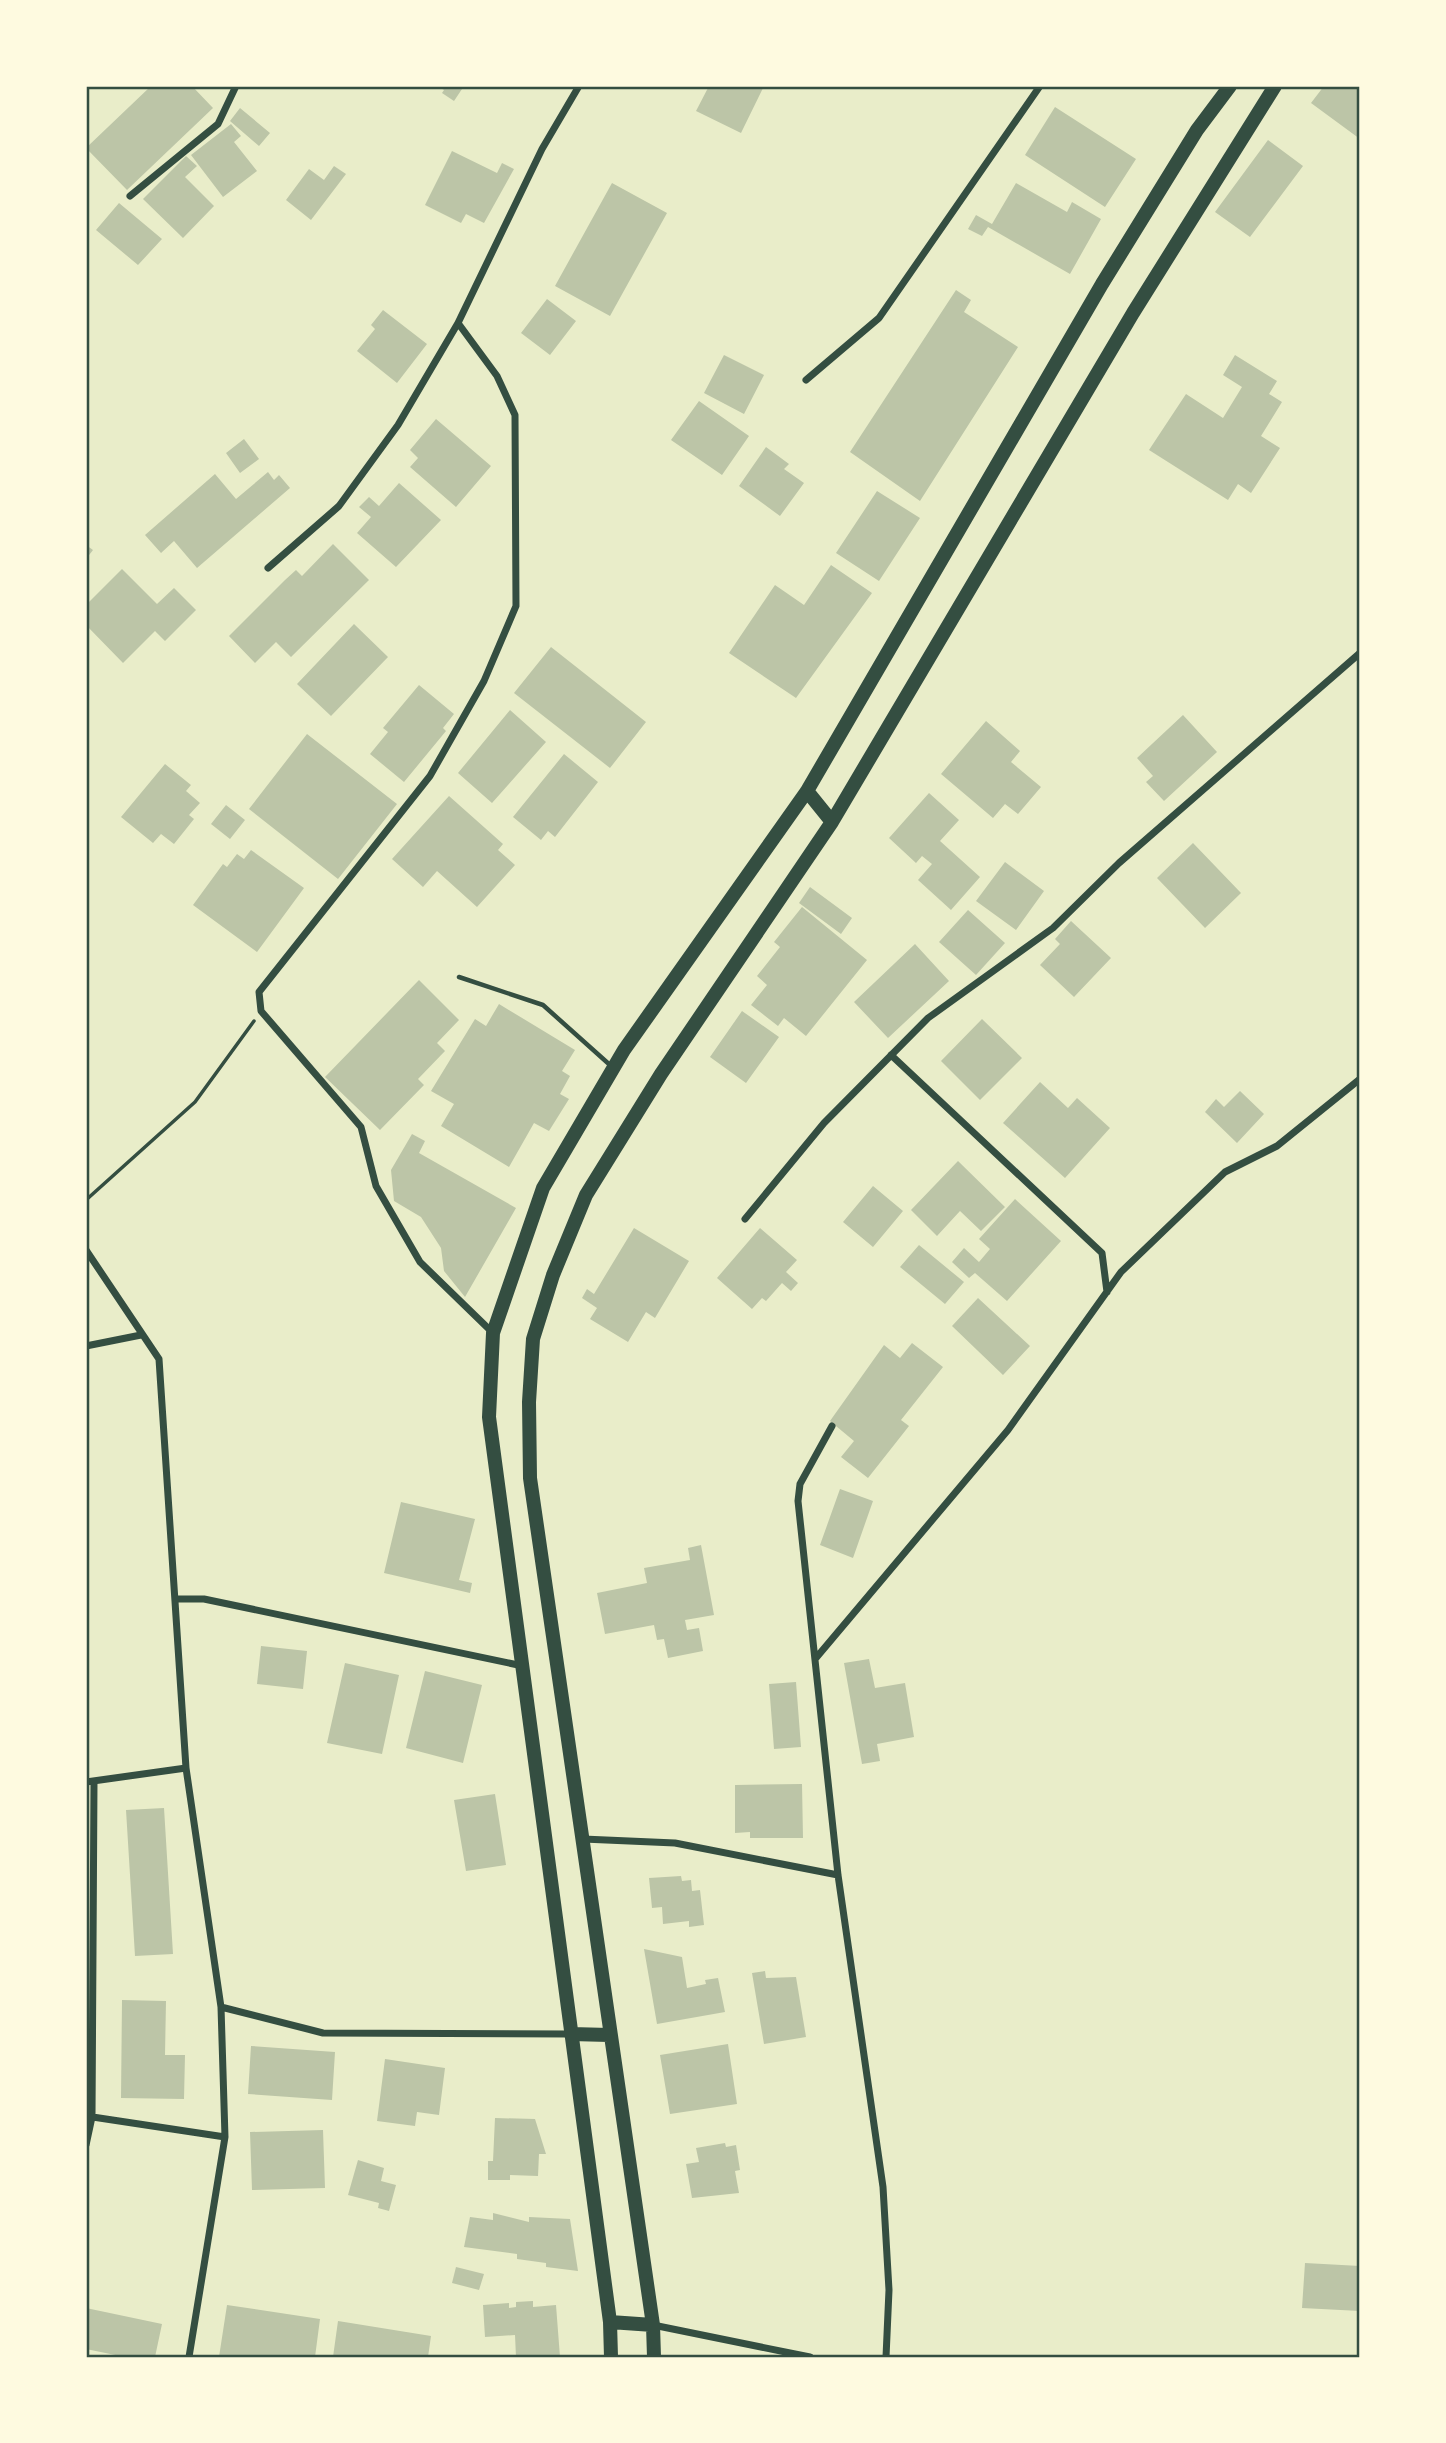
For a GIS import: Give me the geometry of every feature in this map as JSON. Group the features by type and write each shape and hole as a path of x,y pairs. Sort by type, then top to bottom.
{"main road":[{"path":"611,2357 610,2322 489,1417 493,1333 543,1188 613,1068 807,791 1102,284 1198,130 1230,86"},
{"path":"654,2357 653,2325 530,1478 529,1402 533,1339 553,1275 586,1195 662,1074 832,822 1132,313 1249,123 1275,86"},
{"path":"807,791 832,822"},
{"path":"571,2034 609,2035"},
{"path":"610,2322 653,2325"}],"street":[{"path":"130,196 218,124 236,86"},
{"path":"268,568 339,506 398,425 457,323 542,149 579,86"},
{"path":"806,380 879,318 1040,86"},
{"path":"457,323 497,376 515,415 516,606 484,681 430,776 259,992 261,1011 360,1127 376,1185 420,1262 493,1333"},
{"path":"745,1219 824,1123 928,1018 1053,928 1119,863 1360,653"},
{"path":"891,1055 1102,1253 1107,1293"},
{"path":"816,1658 1008,1430 1121,1272 1225,1172 1277,1146 1360,1079"},
{"path":"86,1250 159,1359 186,1768 221,2007 225,2137 189,2357"},
{"path":"86,1346 141,1335"},
{"path":"832,1426 800,1484 798,1501 838,1875 883,2187 889,2290 886,2357"},
{"path":"175,1599 204,1599 523,1666"},
{"path":"86,2145 89,2117 90,1782 186,1768"},
{"path":"581,1839 675,1843 838,1875"},
{"path":"221,2007 323,2033 571,2034"},
{"path":"89,2117 225,2137"},
{"path":"653,2325 810,2357"}],"lane":[{"path":"459,977 543,1005 613,1068"}],"path":[{"path":"86,1200 195,1102 261,1011"}],"building":[{"path":"151,86 192,86 213,108 127,190 86,148"},
{"path":"438,86 464,86 454,101 442,93 444,90"},
{"path":"709,86 764,86 741,133 696,111"},
{"path":"1324,86 1360,86 1360,139 1311,103"},
{"path":"1055,107 1136,159 1105,207 1025,155"},
{"path":"240,108 270,133 259,146 230,121"},
{"path":"231,124 241,136 234,142 257,171 223,197 191,155"},
{"path":"1268,140 1303,166 1250,237 1215,212"},
{"path":"452,151 497,173 502,163 514,169 484,223 466,214 461,223 425,205"},
{"path":"186,156 197,166 185,177 214,206 183,238 143,199"},
{"path":"334,166 346,174 311,220 286,200 309,169 324,180"},
{"path":"612,183 667,213 610,316 555,286"},
{"path":"1016,183 1067,212 1072,202 1101,219 1070,274 988,227 982,236 968,229 976,215 992,224"},
{"path":"119,203 162,239 138,265 96,230"},
{"path":"956,290 971,300 964,312 1018,347 920,501 850,452"},
{"path":"547,299 576,321 550,355 521,333"},
{"path":"383,310 427,344 397,383 357,351 375,329 371,325"},
{"path":"724,355 764,375 744,414 704,393"},
{"path":"1235,355 1277,381 1269,394 1282,402 1261,436 1280,448 1251,493 1238,484 1228,500 1149,450 1186,394 1223,418 1242,387 1223,375"},
{"path":"699,401 749,436 722,475 671,440"},
{"path":"436,419 491,466 456,507 410,467 418,458 410,450"},
{"path":"244,439 259,459 240,473 226,453"},
{"path":"766,447 789,464 784,469 804,483 780,516 739,486"},
{"path":"268,472 274,480 279,475 290,488 197,568 174,541 161,553 145,535 215,474 236,499"},
{"path":"399,483 441,520 396,567 357,533 371,517 359,507 369,497 379,506"},
{"path":"877,491 920,518 879,581 836,553"},
{"path":"333,544 369,580 291,657 276,642 255,663 229,636 296,570 302,576"},
{"path":"86,545 93,550 86,559"},
{"path":"831,565 872,593 796,698 729,653 775,585 804,605"},
{"path":"122,569 157,604 174,588 196,610 165,641 155,631 123,663 86,625 86,605"},
{"path":"354,624 388,657 331,716 297,684"},
{"path":"551,647 646,722 610,768 514,693"},
{"path":"419,685 454,714 443,728 446,731 404,782 370,754 388,732 383,728"},
{"path":"510,710 546,742 492,803 458,773"},
{"path":"1183,715 1217,752 1164,801 1146,782 1153,776 1137,758"},
{"path":"986,721 1020,751 1011,762 1041,787 1018,814 1005,804 993,818 941,774"},
{"path":"307,734 397,804 338,879 249,809"},
{"path":"564,754 598,782 555,837 548,831 541,840 513,817"},
{"path":"165,764 191,785 186,791 200,803 189,815 194,819 174,844 161,834 153,843 121,817"},
{"path":"929,793 959,820 940,841 980,877 951,910 918,880 932,864 922,856 916,863 889,838"},
{"path":"449,796 503,844 498,850 515,865 477,907 437,871 423,887 392,859"},
{"path":"226,805 245,820 230,839 211,824"},
{"path":"1193,843 1241,893 1205,928 1157,878"},
{"path":"251,850 304,888 257,952 193,905 223,864 227,867 237,854 244,859"},
{"path":"1005,862 1044,891 1016,930 976,901"},
{"path":"810,887 852,918 841,934 799,903"},
{"path":"802,907 867,960 806,1036 784,1018 778,1026 751,1005 767,985 757,976 780,947 774,942"},
{"path":"968,910 1005,943 976,975 939,942"},
{"path":"1071,921 1111,958 1074,997 1040,965 1060,944 1055,939"},
{"path":"915,944 949,981 888,1038 854,1002"},
{"path":"419,980 459,1020 437,1043 445,1051 418,1079 424,1085 380,1130 325,1077"},
{"path":"499,1004 575,1050 562,1071 570,1076 560,1094 569,1099 549,1131 534,1123 509,1167 441,1126 454,1104 431,1091 475,1019 486,1026"},
{"path":"742,1011 779,1037 746,1083 710,1057"},
{"path":"982,1019 1022,1058 980,1100 941,1061"},
{"path":"1040,1082 1068,1108 1077,1098 1110,1128 1065,1178 1003,1123"},
{"path":"1240,1091 1264,1114 1237,1143 1205,1112 1216,1099 1224,1107"},
{"path":"412,1134 425,1141 419,1153 516,1208 465,1297 444,1271 441,1248 421,1217 394,1201 391,1170"},
{"path":"958,1161 1005,1207 981,1231 960,1211 937,1236 911,1210"},
{"path":"873,1186 903,1211 873,1247 843,1222"},
{"path":"1015,1199 1061,1241 1007,1301 975,1273 969,1278 952,1262 964,1248 979,1262 990,1249 979,1239"},
{"path":"634,1228 689,1261 655,1318 646,1312 628,1342 590,1319 597,1308 582,1298 587,1289 594,1294"},
{"path":"760,1228 797,1260 786,1272 798,1283 791,1291 782,1283 766,1301 762,1298 752,1309 717,1278"},
{"path":"919,1245 964,1282 945,1304 900,1267"},
{"path":"978,1298 1030,1346 1003,1375 952,1326"},
{"path":"912,1343 943,1367 901,1420 909,1426 868,1478 841,1457 854,1441 830,1421 884,1345 900,1358"},
{"path":"840,1489 873,1501 853,1558 820,1545"},
{"path":"401,1502 475,1519 459,1580 472,1583 470,1593 384,1573"},
{"path":"701,1545 714,1615 685,1620 687,1630 699,1628 703,1651 668,1658 664,1639 657,1640 654,1625 605,1634 597,1593 647,1583 644,1568 690,1560 688,1548"},
{"path":"261,1646 307,1651 303,1689 257,1684"},
{"path":"869,1659 875,1688 905,1683 914,1737 877,1744 880,1761 862,1764 844,1663"},
{"path":"345,1663 399,1675 382,1754 327,1743"},
{"path":"425,1671 482,1685 463,1763 406,1748"},
{"path":"796,1682 801,1747 774,1749 769,1684"},
{"path":"802,1784 803,1838 750,1838 750,1832 735,1833 735,1785"},
{"path":"495,1794 506,1865 466,1871 454,1800"},
{"path":"164,1808 173,1954 135,1956 126,1810"},
{"path":"681,1876 682,1881 691,1880 692,1891 700,1890 704,1925 689,1927 689,1921 663,1924 662,1907 652,1908 649,1878"},
{"path":"644,1949 682,1957 687,1988 718,1978 725,2012 657,2024"},
{"path":"765,1971 766,1978 796,1977 806,2037 764,2044 752,1973"},
{"path":"122,2000 166,2001 165,2055 185,2055 184,2099 121,2098"},
{"path":"728,2044 737,2104 670,2114 660,2055"},
{"path":"251,2046 335,2052 332,2100 248,2094"},
{"path":"385,2059 445,2068 439,2115 417,2112 415,2126 377,2121"},
{"path":"495,2118 535,2119 546,2154 539,2154 538,2176 510,2175 510,2180 488,2180 488,2161 493,2161"},
{"path":"323,2130 325,2188 252,2190 250,2132"},
{"path":"725,2143 726,2147 736,2145 740,2170 735,2171 739,2193 692,2198 686,2164 699,2162 696,2148"},
{"path":"358,2160 384,2168 381,2181 396,2185 389,2211 378,2208 379,2203 348,2195"},
{"path":"493,2213 529,2222 529,2217 570,2219 578,2271 546,2267 546,2263 517,2259 517,2254 464,2247 470,2217 493,2220"},
{"path":"1305,2263 1360,2266 1360,2311 1302,2308"},
{"path":"456,2267 484,2274 479,2290 452,2283"},
{"path":"533,2301 533,2307 556,2305 560,2357 516,2357 515,2335 485,2337 483,2305 509,2303 509,2308 516,2307 516,2302"},
{"path":"227,2305 320,2319 315,2357 219,2357"},
{"path":"86,2308 162,2324 155,2357 125,2357 86,2349"},
{"path":"338,2321 431,2336 428,2357 333,2357"}]}
